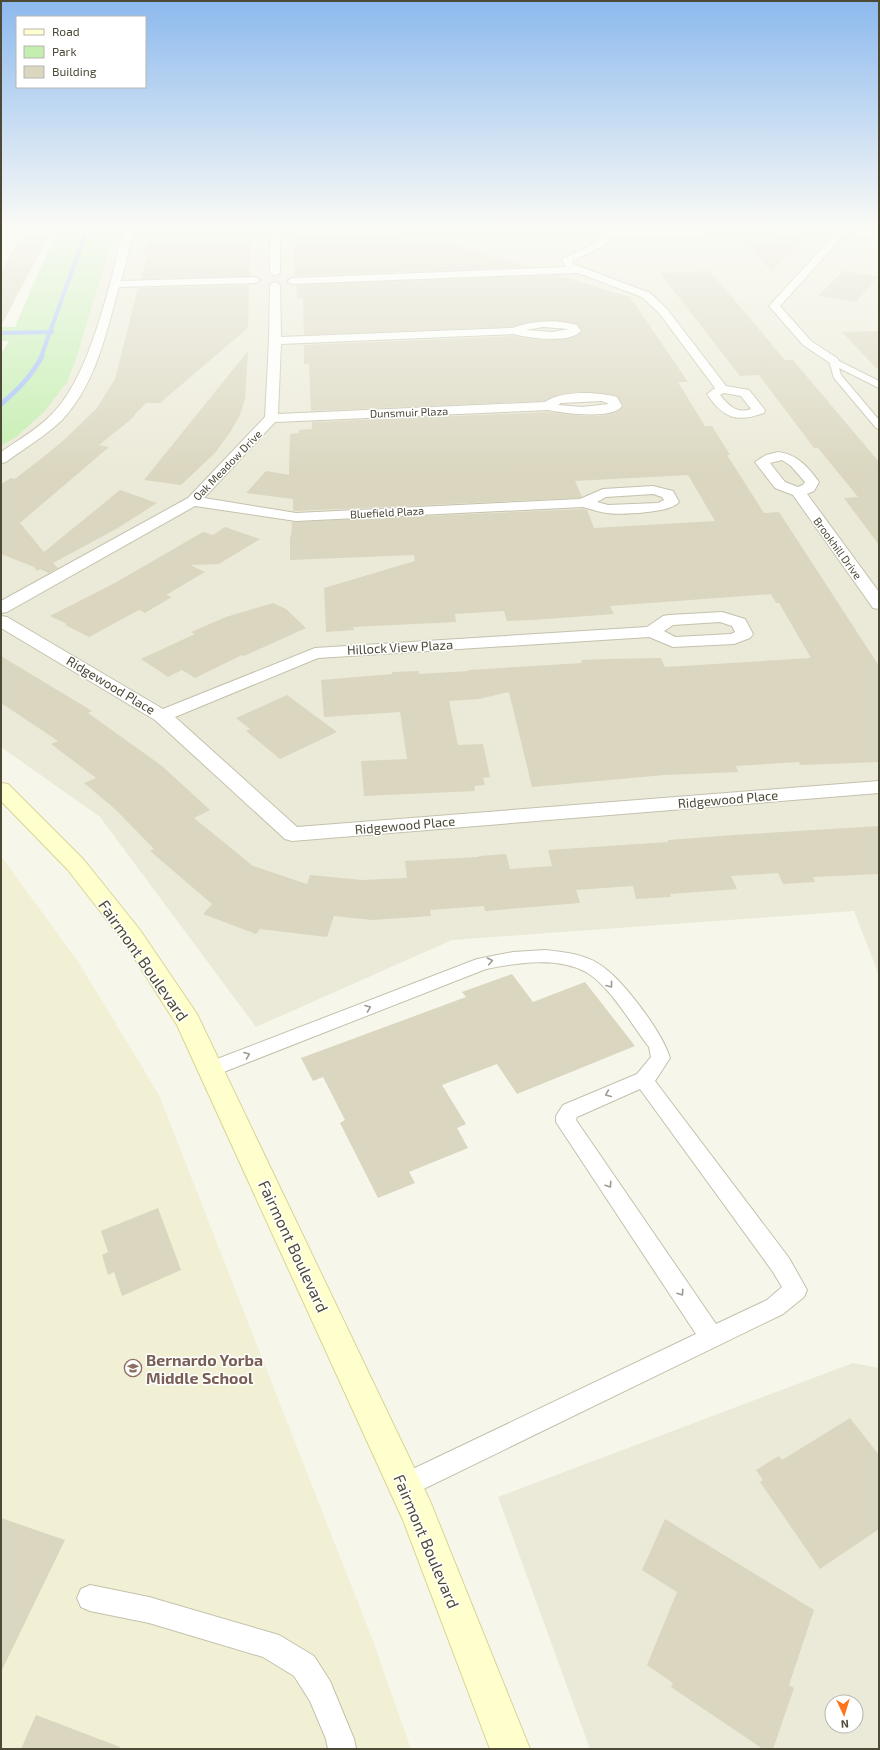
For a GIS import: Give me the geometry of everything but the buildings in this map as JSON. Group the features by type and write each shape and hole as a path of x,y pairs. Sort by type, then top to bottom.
{"main road":[{"name":"Fairmont Boulevard","path":"1,790 76,865 132,936 188,1021 418,1513 510,1749"}],"street":[{"path":"1,459 56,418 68,404 90,365 107,311"},
{"name":"Oak Meadow Drive","path":"1,608 193,501 271,418 275,311"},
{"path":"663,311 722,389"},
{"path":"778,311 807,344 833,361"},
{"path":"275,341 513,331"},
{"name":"Dunsmuir Plaza","path":"271,418 548,406"},
{"name":"Bluefield Plaza","path":"193,501 296,517 583,503 608,509 661,507 672,502 668,494 653,490 603,493 583,503"},
{"name":"Brookhill Drive","path":"798,492 879,604"},
{"name":"Ridgewood Place","path":"1,620 162,716 292,834 879,787"},
{"name":"Hillock View Plaza","path":"162,716 315,652 651,632"}],"lane":[{"path":"833,361 879,386"},
{"path":"833,361 837,376 879,426"},
{"path":"211,1069 483,963 509,957 534,956 555,957 582,963 603,976 657,1045 661,1058 644,1078 570,1111 566,1116 566,1122 712,1337"},
{"path":"405,1486 775,1307 796,1290 644,1078"},
{"path":"90,1598 149,1610 270,1645 304,1666 320,1691 340,1739 342,1749"}],"shaded area":[{"path":"91,311 879,311 879,975 854,911 452,940 256,1027 100,817 1,747 1,446 16,437 76,359"},
{"name":"Bernardo Yorba Middle School","path":"1,856 79,963 159,1095 373,1641 411,1749 1,1749"},
{"path":"853,1363 879,1368 879,1749 590,1749 498,1497"}],"green space":[{"path":"22,311 91,311 76,359 67,382 44,412 16,437 1,446 1,354 9,341 1,341 1,327 15,327"}],"waterway":[{"path":"50,332 58,311"},
{"path":"1,333 50,332"},
{"path":"41,357 50,332"},
{"path":"1,404 24,382 34,370 42,356"}],"place":[{"name":"Bernardo Yorba Middle School","path":"133,1368"}]}
